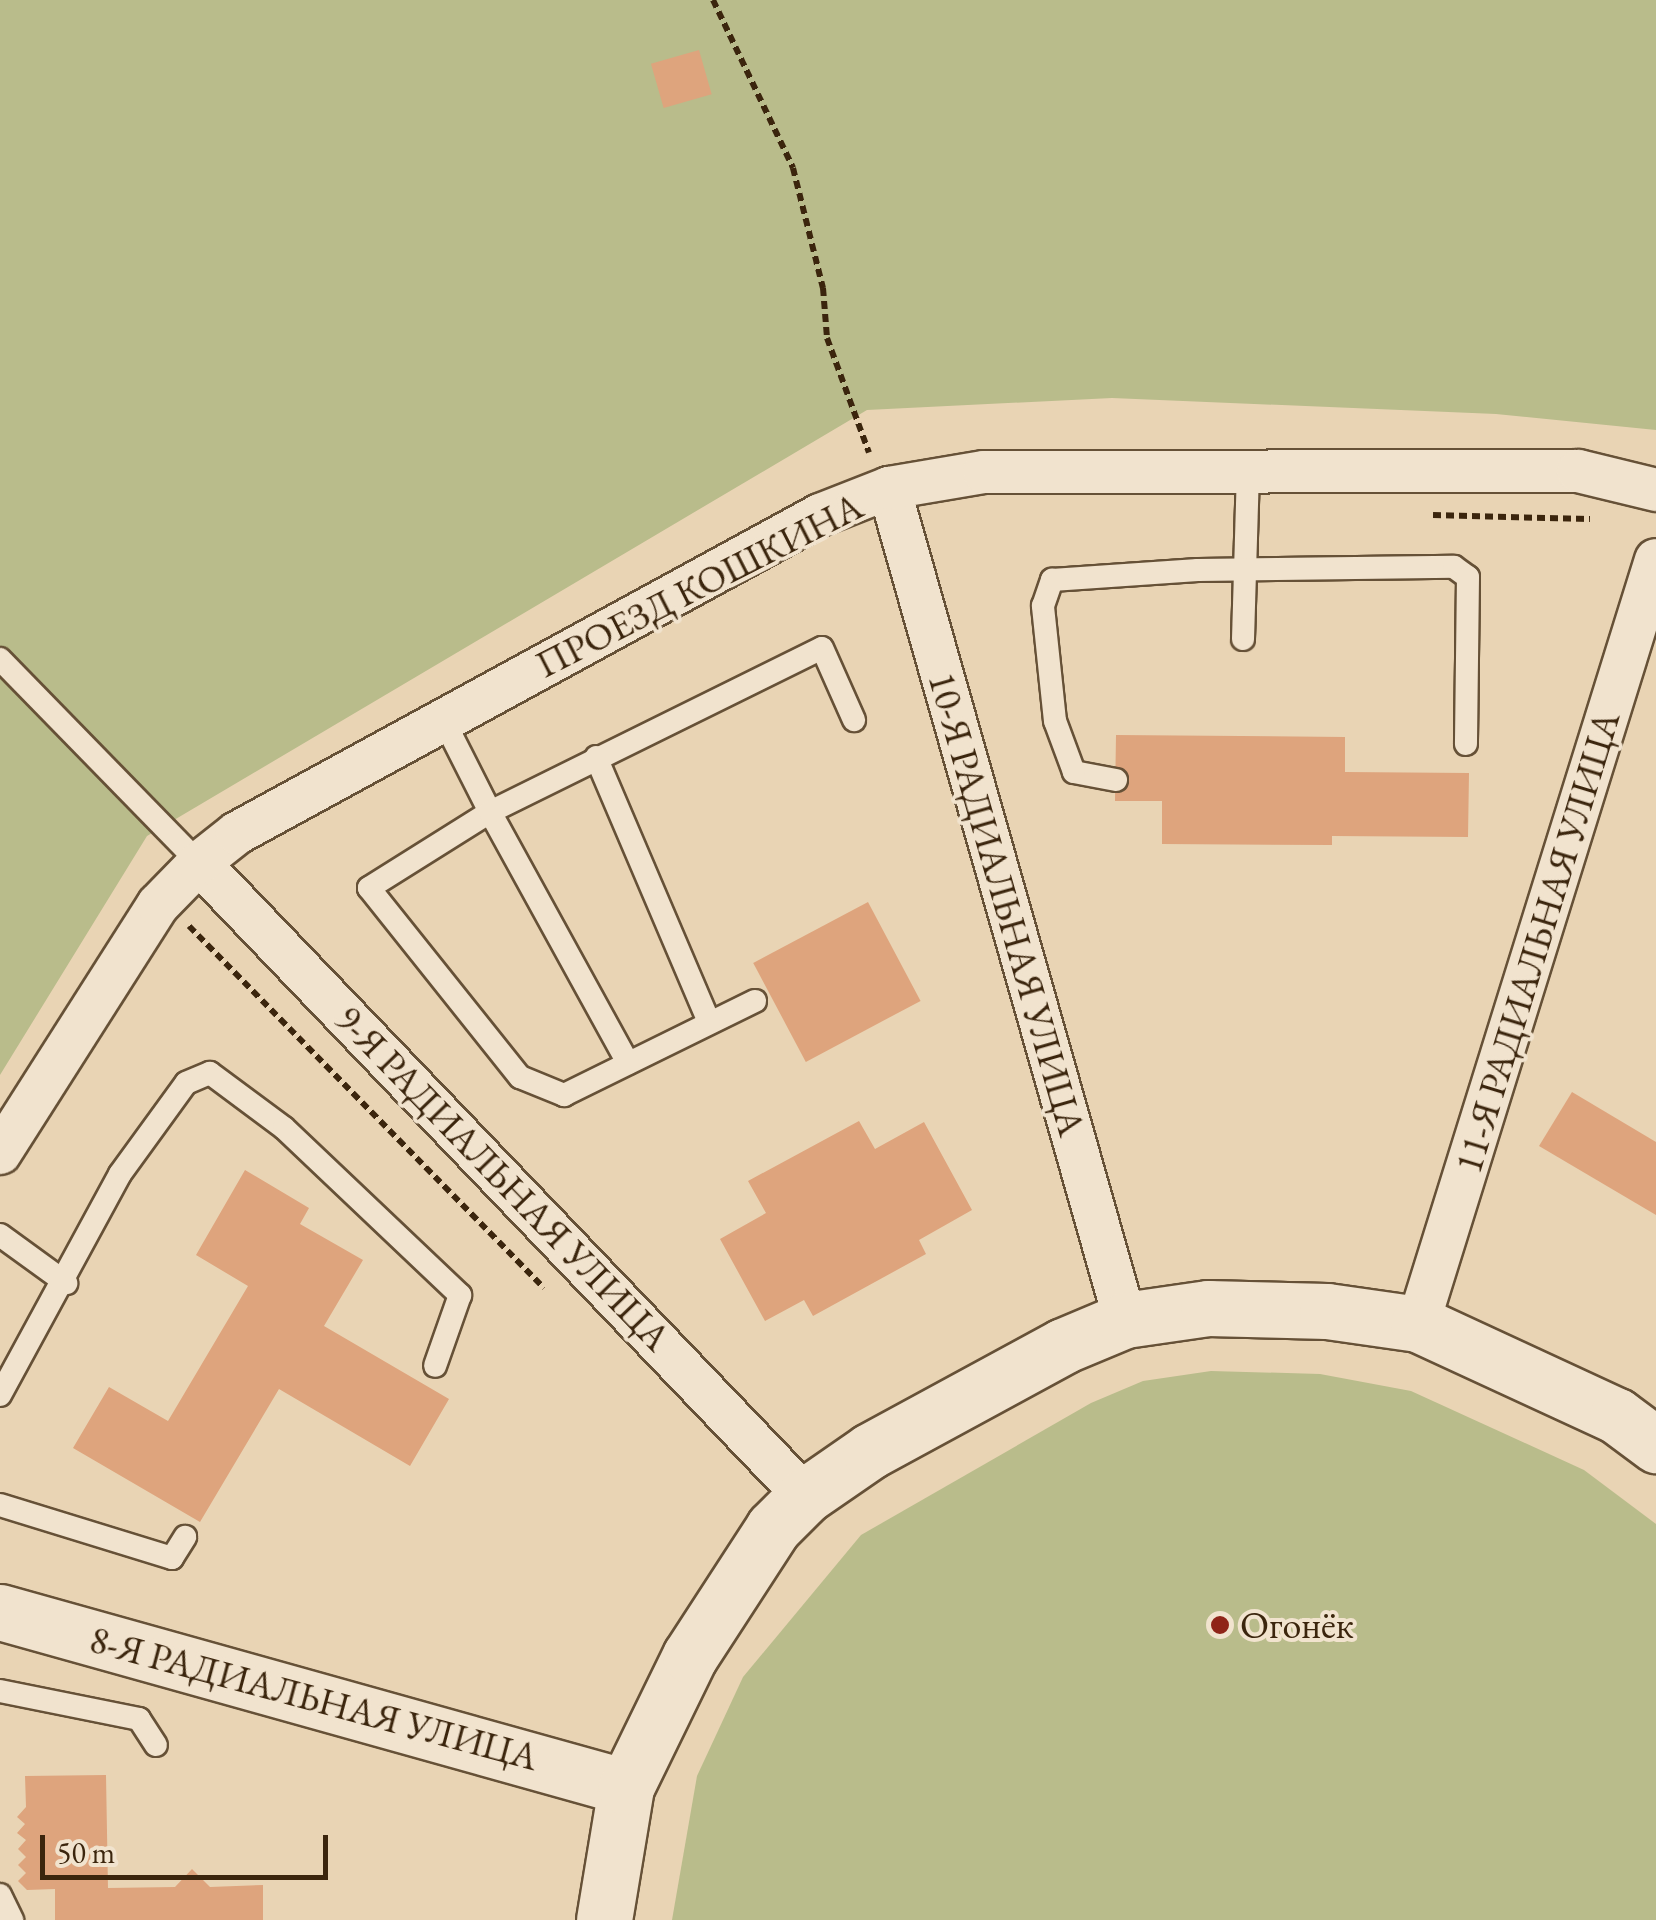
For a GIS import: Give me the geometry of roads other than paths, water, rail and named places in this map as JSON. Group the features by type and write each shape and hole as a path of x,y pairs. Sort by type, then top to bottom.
{"main road":[{"path":"604,1920 626,1787 690,1656 773,1528 806,1496 870,1451 1125,1320 1208,1308 1326,1311 1418,1324 1616,1416 1656,1445"},
{"name":"8-Я РАДИАЛЬНАЯ УЛИЦА","path":"0,1612 626,1787"}],"street":[{"name":"ПРОЕЗД КОШКИНА","path":"0,1152 158,905 198,863 237,833 820,515 890,488 984,472 1578,471 1656,490"},
{"name":"10-Я РАДИАЛЬНАЯ УЛИЦА","path":"890,488 1125,1320"},
{"name":"11-Я РАДИАЛЬНАЯ УЛИЦА","path":"1418,1324 1656,560"},
{"name":"9-Я РАДИАЛЬНАЯ УЛИЦА","path":"198,863 806,1496"}],"lane":[{"path":"1242,640 1248,470"},
{"path":"1116,780 1074,772 1055,721 1043,606 1052,580 1454,566 1468,578 1466,744"},
{"path":"755,1001 564,1095 520,1077 369,888 490,812 822,648 854,720"},
{"path":"0,659 198,863"},
{"path":"443,720 628,1063"},
{"path":"596,757 709,1022"},
{"path":"0,1396 66,1283 120,1174 186,1084 210,1073 284,1128 460,1294 435,1366"},
{"path":"0,1235 66,1283"},
{"path":"0,1505 172,1558 185,1537"},
{"path":"0,1691 140,1719 156,1745"},
{"path":"0,1896 12,1920"}],"place":[{"name":"Огонёк","path":"1220,1625"}]}
